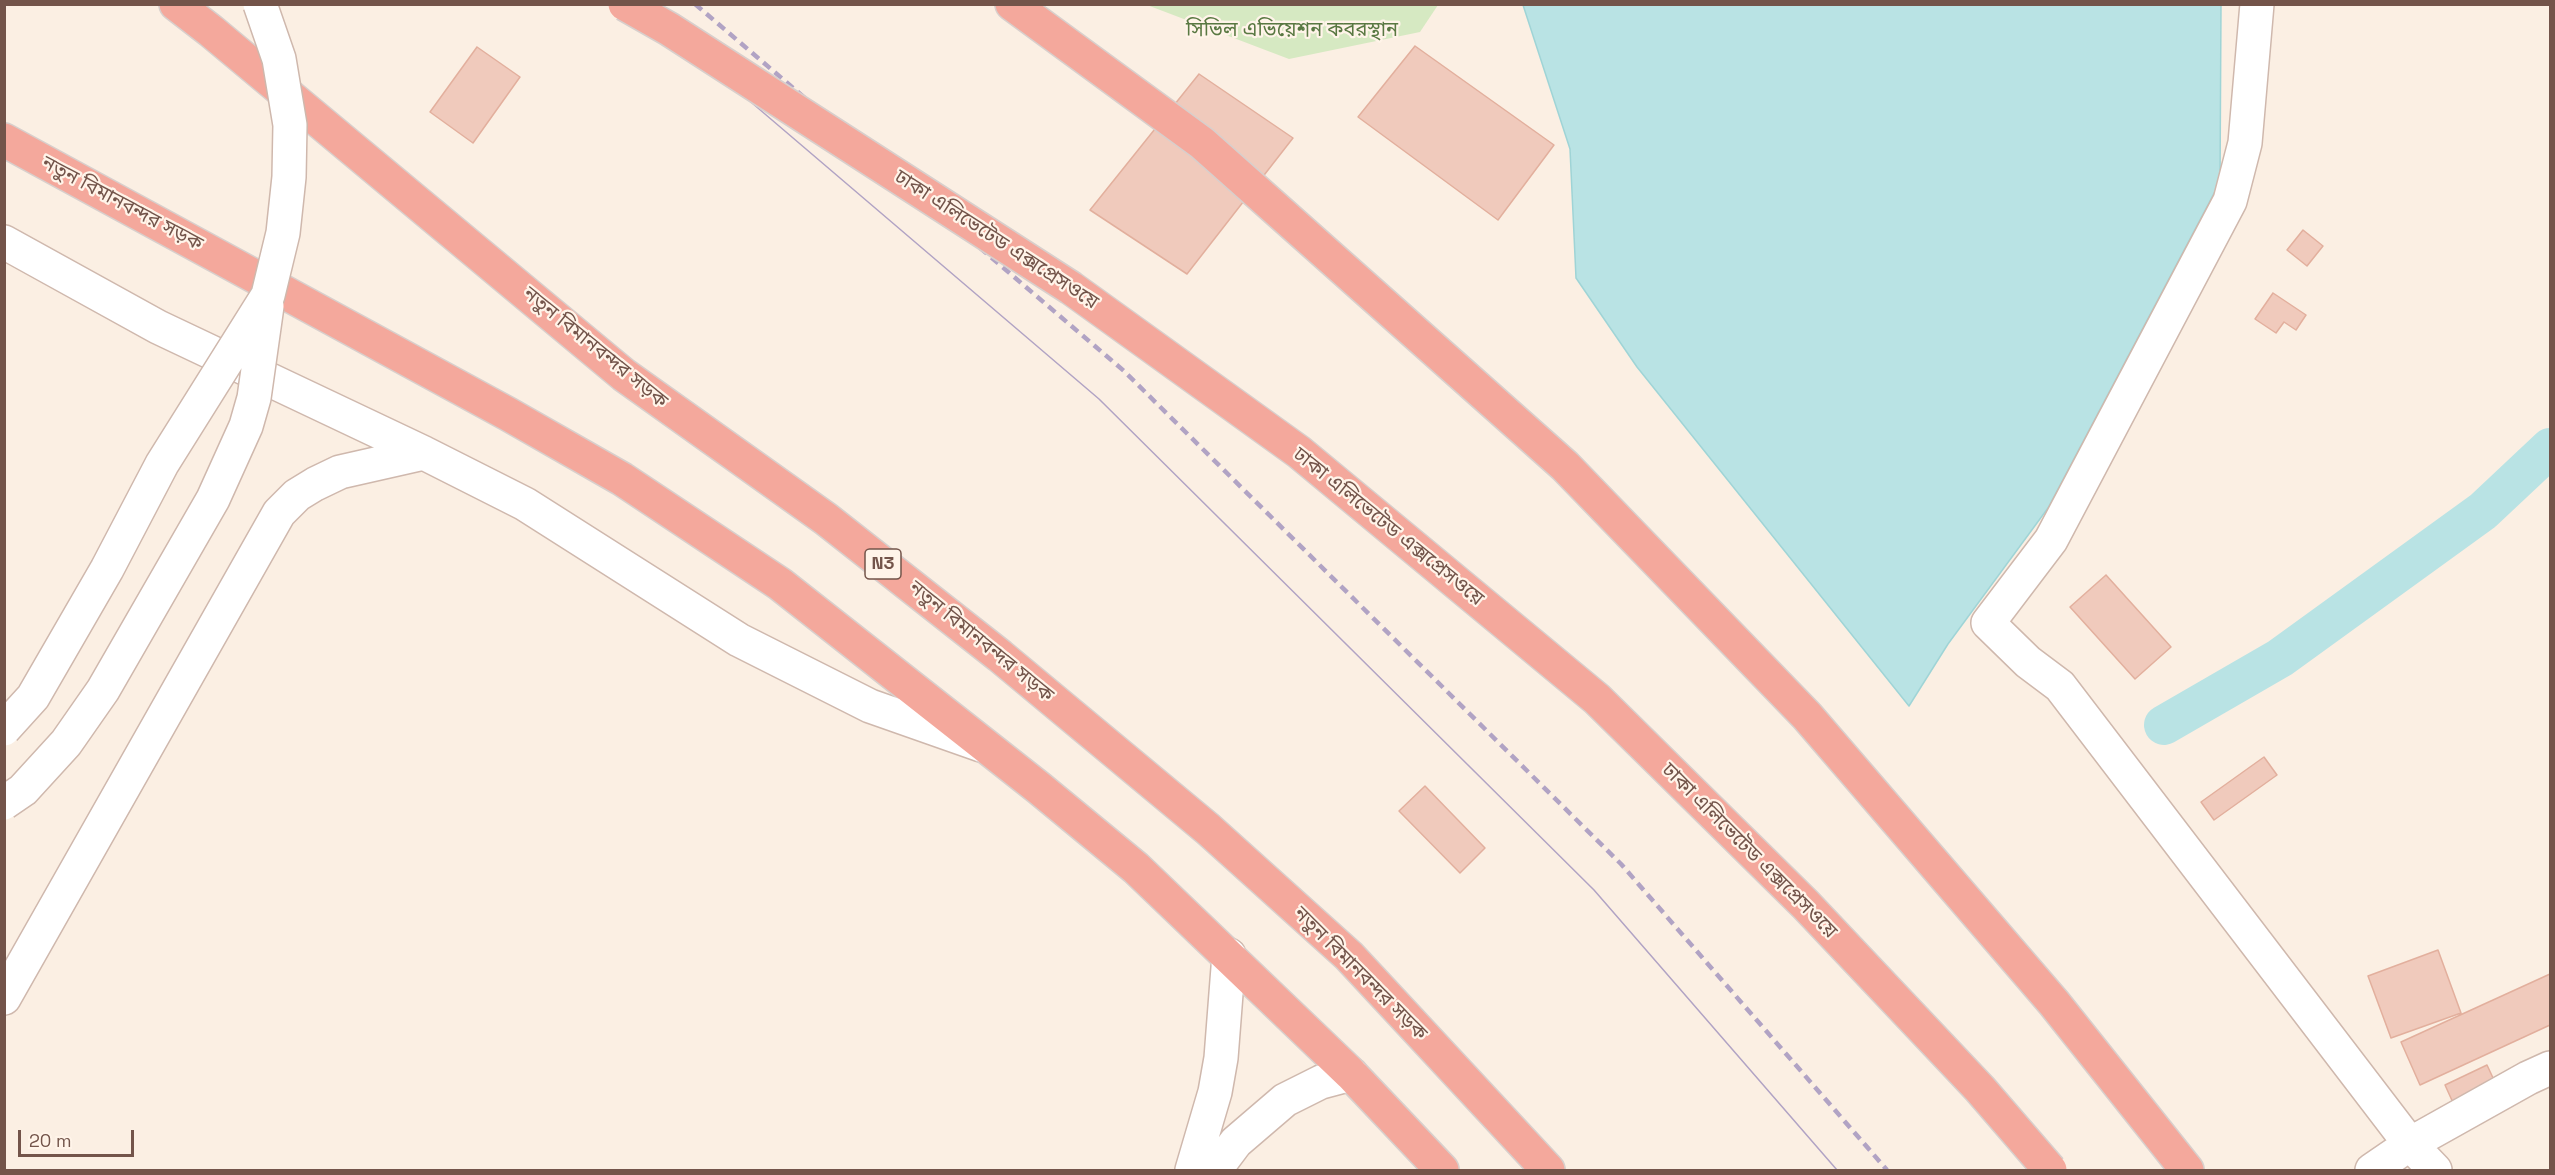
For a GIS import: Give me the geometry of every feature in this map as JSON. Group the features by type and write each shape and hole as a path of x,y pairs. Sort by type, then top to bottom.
{"highway":[{"name":"নতুন বিমানবন্দর সড়ক","path":"176,4 624,375 826,519 1000,656 1208,829 1349,956 1548,1170"},
{"name":"ঢাকা এলিভেটেড এক্সপ্রেসওয়ে","path":"625,4 679,35 1071,288 1299,452 1597,699 1806,905 1980,1089 2050,1170"},
{"path":"1012,4 1202,143 1565,466 1807,716 2054,1003 2187,1170"},
{"name":"নতুন বিমানবন্দর সড়ক","path":"4,140 498,408 622,479 780,584 1039,788 1136,868 1351,1074 1442,1170"}],"street":[{"path":"4,803 23,790 66,743 103,690 213,499 246,426 254,398 268,296 283,233 289,177 290,125 279,59 260,4"},
{"path":"2257,4 2245,143 2230,201 2051,540 1988,623 2028,662 2060,686 2410,1144 2435,1170"},
{"path":"4,242 158,327 424,453 525,504 739,640 870,706 985,747"},
{"path":"4,729 33,697 106,570 162,464 268,296"},
{"path":"4,998 279,513 297,495 340,472 424,453"},
{"path":"1192,1170 1215,1092 1221,1058 1229,955"},
{"path":"2372,1170 2410,1144 2550,1068"},
{"path":"1215,1170 1236,1142 1285,1100 1321,1082 1351,1074"}],"green space":[{"name":"সিভিল এভিয়েশন কবরস্থান","path":"1147,5 1438,5 1420,32 1289,59"}],"water":[{"path":"1523,5 2221,5 2220,182 2048,508 1948,644 1909,706 1637,367 1576,278 1570,149"}],"building":[{"path":"1415,46 1554,145 1498,220 1358,117"},
{"path":"477,47 520,77 473,143 430,112"},
{"path":"1199,74 1293,138 1187,274 1090,210"},
{"path":"2303,230 2323,246 2307,266 2287,250"},
{"path":"2273,293 2306,315 2296,330 2284,322 2276,333 2255,319"},
{"path":"2106,575 2171,647 2135,679 2070,607"},
{"path":"2264,757 2277,775 2214,820 2201,802"},
{"path":"1425,786 1485,848 1460,873 1399,811"},
{"path":"2438,950 2461,1013 2391,1038 2368,976"},
{"path":"2550,974 2550,1025 2420,1085 2401,1042"},
{"path":"2487,1065 2507,1108 2464,1127 2445,1085"}],"waterway":[{"path":"2164,725 2280,658 2483,511 2550,448"}],"tram line":[{"path":"636,4 1099,399 1594,890 1837,1170"}],"railway":[{"path":"695,4 1124,371 1621,864 1887,1170"}]}
